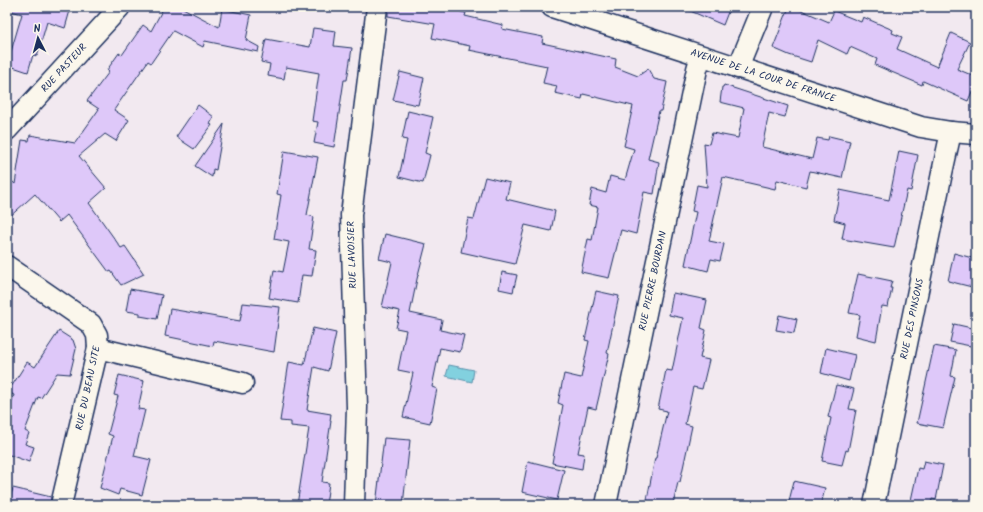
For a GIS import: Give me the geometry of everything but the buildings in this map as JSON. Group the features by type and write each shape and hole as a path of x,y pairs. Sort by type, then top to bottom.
{"street":[{"name":"RUE PASTEUR","path":"7,130 120,7"},
{"name":"RUE LAVOISIER","path":"354,505 357,407 351,215 377,7"},
{"name":"AVENUE DE LA COUR DE FRANCE","path":"552,7 921,127 976,134"},
{"path":"738,68 763,7"},
{"name":"RUE PIERRE BOURDAN","path":"606,505 697,69 701,56"},
{"name":"RUE DES PINSONS","path":"874,505 951,132"},
{"name":"RUE DU BEAU SITE","path":"7,266 91,324 97,335 98,348 62,505"},
{"path":"98,348 243,383"}],"water":[{"path":"449,365 474,370 472,382 446,376"}]}
